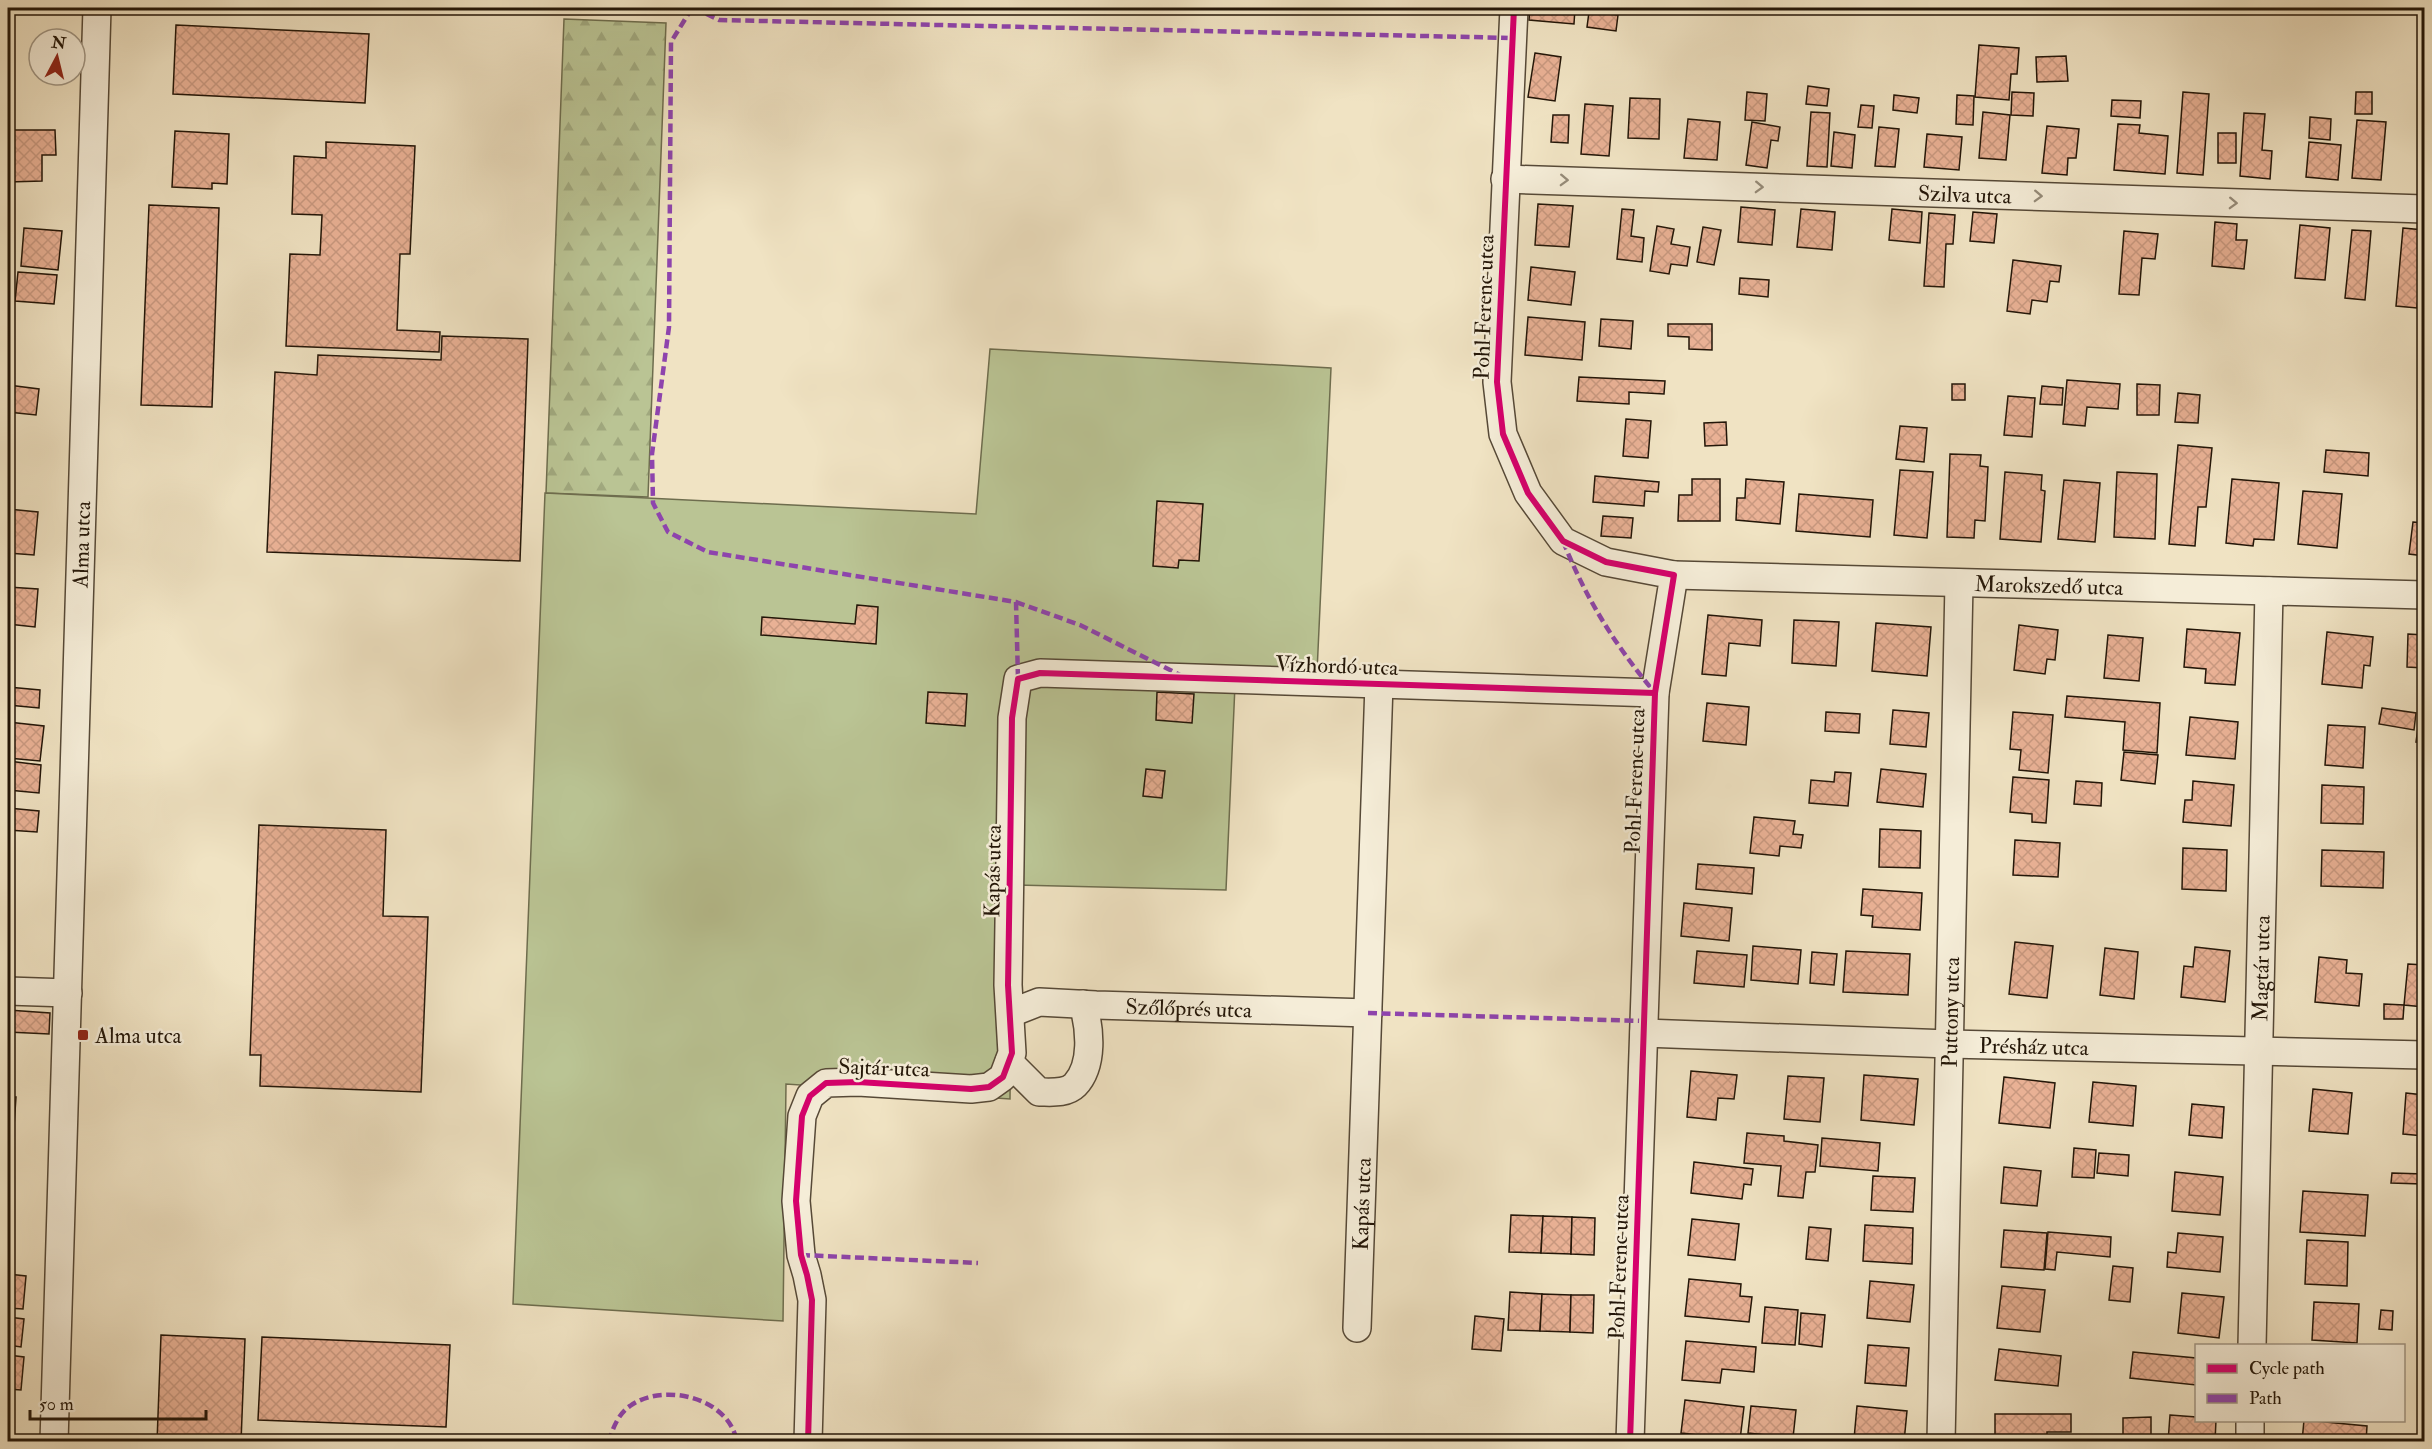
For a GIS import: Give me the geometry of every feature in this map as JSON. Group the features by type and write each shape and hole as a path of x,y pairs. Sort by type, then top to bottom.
{"street":[{"name":"Alma utca","path":"54,1442 97,8"},
{"name":"Pohl Ferenc utca","path":"1514,8 1497,382 1503,434 1528,493 1563,541 1606,562 1674,576 1655,693 1630,1442"},
{"name":"Szilva utca","path":"1505,178 2424,209"},
{"name":"Marokszedő utca","path":"1674,576 2424,595"},
{"name":"Puttony utca","path":"1941,1442 1959,583"},
{"name":"Magtár utca","path":"2252,1344 2269,591"},
{"name":"Vízhordó utca","path":"1018,679 1040,673 1655,693"},
{"name":"Kapás utca","path":"1009,1062 1012,1053 1008,985 1012,718 1018,679"},
{"name":"Kapás utca","path":"1357,1328 1379,684"},
{"path":"8,991 68,993"},
{"name":"Szőlőprés utca","path":"1011,1013 1039,1002 1368,1013"},
{"path":"1009,1062 1039,1092 1058,1092 1074,1086 1084,1069 1088,1046 1089,1024 1083,1004"},
{"name":"Présház utca","path":"1644,1033 1949,1044 2424,1055"},
{"name":"Sajtár utca","path":"808,1442 812,1300 801,1255 796,1201 802,1116 810,1096 826,1083 858,1082 971,1089 989,1087 1003,1077 1009,1062"},
{"path":"2250,1422 2250,1442"}],"green space":[{"path":"564,19 666,23 648,497 546,493"},
{"path":"990,349 1331,368 1316,694 1235,685 1226,890 1012,885 1010,1099 786,1084 783,1321 513,1304 545,493 976,514"}],"building":[{"path":"1530,8 1575,8 1574,24 1529,20"},
{"path":"2424,8 2424,27 2422,26"},
{"path":"1589,12 1618,15 1616,31 1587,27"},
{"path":"176,25 369,34 365,103 173,94"},
{"path":"1979,45 2019,48 2017,74 2011,74 2009,100 1975,97"},
{"path":"1535,53 1561,57 1555,101 1528,97"},
{"path":"2066,56 2068,81 2037,82 2036,57"},
{"path":"1808,86 1829,89 1827,106 1806,104"},
{"path":"1747,92 1767,94 1765,121 1745,120"},
{"path":"2012,92 2034,93 2033,116 2011,115"},
{"path":"2183,92 2209,94 2203,175 2177,173"},
{"path":"2356,92 2372,92 2372,114 2355,114"},
{"path":"1894,95 1919,98 1917,113 1893,110"},
{"path":"1957,95 1974,96 1973,125 1956,124"},
{"path":"1630,98 1660,99 1659,139 1628,138"},
{"path":"2112,100 2141,101 2140,118 2111,116"},
{"path":"1585,104 1613,106 1609,156 1581,154"},
{"path":"1861,105 1874,106 1872,128 1858,127"},
{"path":"1811,112 1830,113 1827,167 1807,166"},
{"path":"1983,112 2010,115 2006,160 1979,158"},
{"path":"2244,113 2265,114 2262,150 2272,151 2270,179 2240,176"},
{"path":"1553,115 1569,115 1568,143 1551,142"},
{"path":"2310,117 2331,119 2330,140 2309,138"},
{"path":"1688,119 1720,122 1717,160 1684,158"},
{"path":"2357,120 2386,122 2381,180 2352,178"},
{"path":"1752,122 1780,127 1778,141 1771,140 1767,168 1746,165"},
{"path":"2118,124 2140,125 2139,133 2168,136 2165,174 2114,170"},
{"path":"2047,126 2079,129 2076,158 2068,158 2067,175 2042,173"},
{"path":"1879,127 1899,129 1895,167 1875,166"},
{"path":"8,130 55,130 56,155 42,155 42,181 8,182"},
{"path":"175,131 229,134 227,184 212,183 212,189 172,187"},
{"path":"2422,131 2424,131 2424,170 2419,170"},
{"path":"1834,132 1855,135 1852,168 1831,166"},
{"path":"2218,133 2236,133 2236,163 2218,163"},
{"path":"1927,134 1962,137 1959,170 1924,167"},
{"path":"326,142 415,146 410,254 400,254 397,330 440,332 439,352 286,346 290,254 320,255 322,215 292,214 294,156 326,158"},
{"path":"2309,142 2341,145 2338,180 2306,177"},
{"path":"1538,204 1573,206 1569,247 1535,245"},
{"path":"149,205 219,208 212,407 141,405"},
{"path":"1741,207 1775,210 1772,245 1738,242"},
{"path":"1622,209 1634,210 1631,236 1644,238 1642,262 1617,259"},
{"path":"1801,209 1835,212 1832,250 1797,247"},
{"path":"1892,209 1922,212 1920,243 1889,240"},
{"path":"1973,212 1997,214 1994,243 1970,241"},
{"path":"1929,213 1955,215 1953,244 1946,244 1944,287 1924,286"},
{"path":"2215,222 2237,224 2236,240 2247,240 2244,269 2212,266"},
{"path":"2300,225 2330,228 2325,280 2295,278"},
{"path":"1657,226 1674,229 1671,244 1690,247 1687,266 1671,264 1669,274 1650,271"},
{"path":"1703,227 1721,230 1714,265 1697,262"},
{"path":"24,228 62,231 58,270 21,266"},
{"path":"2403,228 2424,230 2424,274 2420,274 2417,308 2396,306"},
{"path":"2352,230 2371,231 2365,300 2345,298"},
{"path":"2124,231 2158,234 2155,259 2142,258 2139,295 2119,294"},
{"path":"2013,260 2061,266 2059,282 2050,281 2047,302 2032,300 2030,314 2007,311"},
{"path":"1531,267 1575,272 1571,305 1528,300"},
{"path":"18,272 57,275 54,304 15,301"},
{"path":"1740,278 1769,280 1768,297 1739,294"},
{"path":"1528,317 1585,322 1582,360 1525,355"},
{"path":"1601,319 1633,321 1631,349 1599,346"},
{"path":"1668,324 1712,324 1712,350 1689,349 1689,337 1668,336"},
{"path":"442,336 528,339 520,561 267,552 275,372 317,375 318,355 441,360"},
{"path":"1579,377 1665,381 1664,394 1629,392 1629,404 1577,401"},
{"path":"2067,380 2120,384 2118,409 2087,407 2085,426 2063,424"},
{"path":"1952,384 1965,384 1965,400 1952,400"},
{"path":"2137,384 2160,385 2159,415 2137,415"},
{"path":"8,385 39,389 36,415 8,412"},
{"path":"2042,386 2063,388 2062,405 2040,404"},
{"path":"2178,393 2200,395 2198,423 2175,422"},
{"path":"2008,396 2035,398 2032,437 2004,435"},
{"path":"1626,419 1651,421 1648,458 1623,456"},
{"path":"1726,422 1727,445 1705,446 1704,423"},
{"path":"1900,426 1927,428 1924,462 1896,459"},
{"path":"2178,445 2212,448 2206,507 2198,507 2195,546 2169,544"},
{"path":"2326,450 2369,453 2368,476 2324,472"},
{"path":"1950,454 1981,455 1980,466 1988,467 1985,521 1975,520 1974,538 1947,537"},
{"path":"1900,470 1933,472 1927,538 1894,535"},
{"path":"2005,472 2042,475 2041,490 2045,491 2041,542 2000,539"},
{"path":"2117,472 2157,474 2155,539 2114,537"},
{"path":"1595,476 1659,482 1658,492 1645,491 1644,506 1593,502"},
{"path":"1692,479 1720,479 1720,521 1678,521 1679,495 1692,495"},
{"path":"1746,479 1784,482 1780,524 1736,520 1737,498 1745,498"},
{"path":"2232,479 2279,483 2274,540 2254,539 2253,546 2226,543"},
{"path":"2064,480 2100,483 2095,542 2058,539"},
{"path":"2303,491 2342,494 2337,548 2298,544"},
{"path":"1799,494 1873,500 1870,537 1796,531"},
{"path":"1157,501 1203,504 1199,561 1179,560 1178,568 1153,566"},
{"path":"8,509 38,512 34,555 8,553"},
{"path":"1603,516 1633,518 1631,538 1601,536"},
{"path":"2413,522 2424,523 2424,556 2409,554"},
{"path":"8,587 38,589 35,627 8,624"},
{"path":"857,605 878,607 876,644 761,635 762,617 855,624"},
{"path":"1708,615 1762,620 1760,646 1729,643 1726,676 1702,674"},
{"path":"1794,620 1839,622 1836,666 1792,663"},
{"path":"1876,623 1931,627 1927,676 1872,671"},
{"path":"2019,625 2058,630 2055,660 2047,659 2045,674 2014,670"},
{"path":"2187,629 2240,633 2235,685 2205,683 2206,669 2184,667"},
{"path":"2327,632 2373,637 2370,666 2364,665 2362,688 2322,684"},
{"path":"2408,634 2424,635 2424,668 2407,667"},
{"path":"2108,635 2143,638 2139,681 2104,678"},
{"path":"8,687 40,690 39,708 8,705"},
{"path":"928,692 967,694 965,726 926,723"},
{"path":"1157,692 1194,694 1192,723 1156,720"},
{"path":"2067,696 2160,703 2157,753 2123,750 2125,722 2065,717"},
{"path":"1707,703 1749,707 1746,745 1703,741"},
{"path":"2382,708 2416,713 2414,730 2379,724"},
{"path":"1893,710 1929,713 1926,747 1890,744"},
{"path":"1826,712 1860,714 1859,733 1825,731"},
{"path":"2013,712 2053,715 2048,773 2019,770 2021,750 2010,749"},
{"path":"2420,713 2424,714 2424,743 2416,742"},
{"path":"2190,717 2238,722 2235,759 2186,755"},
{"path":"8,722 44,726 40,761 8,758"},
{"path":"2328,725 2365,727 2363,768 2325,765"},
{"path":"2124,752 2158,755 2155,784 2121,780"},
{"path":"8,761 41,765 39,793 8,790"},
{"path":"1146,769 1165,771 1162,798 1143,796"},
{"path":"1881,769 1926,774 1923,807 1877,802"},
{"path":"1835,772 1851,773 1848,806 1809,803 1811,780 1834,782"},
{"path":"2013,777 2049,780 2046,823 2032,822 2032,814 2010,812"},
{"path":"2076,781 2102,783 2101,806 2074,804"},
{"path":"2193,781 2234,785 2231,826 2183,822 2185,800 2192,800"},
{"path":"2322,785 2364,787 2363,824 2321,823"},
{"path":"8,808 39,811 37,832 8,830"},
{"path":"1754,817 1795,821 1793,834 1803,835 1801,848 1780,846 1779,856 1750,853"},
{"path":"259,825 386,830 383,916 428,917 421,1092 260,1086 261,1055 250,1055"},
{"path":"1880,829 1921,831 1920,868 1879,867"},
{"path":"2015,840 2060,843 2058,877 2013,875"},
{"path":"2183,848 2227,850 2226,891 2182,889"},
{"path":"2322,850 2384,852 2383,888 2321,886"},
{"path":"1698,864 1754,868 1752,894 1696,889"},
{"path":"1863,889 1922,893 1920,930 1872,927 1873,916 1861,915"},
{"path":"1684,903 1732,908 1729,941 1681,936"},
{"path":"2015,942 2053,946 2047,998 2009,994"},
{"path":"1753,946 1801,950 1798,984 1751,980"},
{"path":"2195,947 2230,951 2225,1002 2181,997 2184,966 2193,967"},
{"path":"2105,948 2138,952 2134,999 2100,995"},
{"path":"1697,951 1747,955 1744,987 1694,983"},
{"path":"1846,951 1910,954 1908,995 1843,992"},
{"path":"1812,952 1837,954 1834,985 1810,983"},
{"path":"2319,957 2347,960 2346,973 2362,974 2359,1006 2315,1002"},
{"path":"2408,964 2424,965 2424,1007 2404,1005"},
{"path":"2384,1004 2404,1005 2403,1019 2384,1019"},
{"path":"8,1010 50,1013 49,1034 8,1032"},
{"path":"1691,1071 1737,1075 1734,1099 1718,1098 1716,1120 1687,1117"},
{"path":"1864,1075 1918,1079 1914,1125 1861,1120"},
{"path":"1788,1076 1824,1078 1820,1122 1784,1119"},
{"path":"2004,1077 2055,1083 2050,1128 1999,1123"},
{"path":"2093,1082 2136,1086 2133,1126 2089,1122"},
{"path":"2313,1089 2352,1093 2348,1134 2309,1131"},
{"path":"2406,1093 2424,1095 2424,1136 2403,1134"},
{"path":"8,1097 16,1097 13,1141 8,1140"},
{"path":"2192,1104 2224,1107 2222,1138 2189,1135"},
{"path":"1747,1133 1784,1136 1784,1141 1818,1145 1815,1172 1806,1172 1803,1198 1778,1196 1781,1166 1744,1163"},
{"path":"1822,1138 1880,1143 1878,1171 1820,1166"},
{"path":"2074,1148 2096,1150 2094,1178 2072,1177"},
{"path":"2099,1153 2129,1155 2128,1176 2097,1173"},
{"path":"1694,1162 1753,1169 1751,1185 1744,1184 1742,1199 1691,1193"},
{"path":"2004,1167 2041,1171 2037,1206 2001,1203"},
{"path":"2175,1172 2223,1177 2220,1215 2172,1211"},
{"path":"2392,1173 2424,1174 2424,1245 2419,1245 2422,1184 2391,1183"},
{"path":"1873,1176 1915,1178 1913,1212 1871,1210"},
{"path":"2303,1191 2368,1195 2365,1236 2300,1232"},
{"path":"1511,1215 1543,1216 1541,1253 1509,1252"},
{"path":"1543,1216 1572,1217 1571,1254 1541,1253"},
{"path":"1572,1217 1595,1218 1594,1255 1571,1254"},
{"path":"8,1218 12,1218 9,1249 8,1249"},
{"path":"1692,1219 1739,1224 1735,1260 1688,1255"},
{"path":"1865,1225 1913,1228 1912,1264 1863,1261"},
{"path":"1809,1227 1831,1229 1828,1261 1806,1259"},
{"path":"2004,1230 2047,1233 2044,1270 2001,1267"},
{"path":"2048,1232 2111,1237 2110,1257 2057,1252 2055,1270 2045,1269"},
{"path":"2178,1233 2223,1237 2220,1272 2167,1267 2168,1252 2176,1253"},
{"path":"2307,1240 2348,1242 2347,1286 2305,1284"},
{"path":"2113,1266 2133,1268 2130,1302 2109,1300"},
{"path":"8,1274 26,1276 23,1309 8,1308"},
{"path":"1689,1279 1741,1284 1740,1296 1752,1297 1749,1322 1685,1316"},
{"path":"1870,1281 1914,1285 1910,1322 1867,1318"},
{"path":"2002,1286 2045,1290 2040,1332 1997,1328"},
{"path":"1510,1292 1542,1294 1540,1331 1508,1330"},
{"path":"2182,1293 2224,1297 2219,1338 2178,1333"},
{"path":"1542,1294 1571,1295 1570,1332 1540,1331"},
{"path":"1571,1295 1594,1295 1593,1333 1570,1332"},
{"path":"2314,1302 2359,1304 2357,1343 2312,1340"},
{"path":"1765,1307 1798,1310 1795,1345 1762,1343"},
{"path":"2381,1310 2393,1311 2392,1330 2379,1329"},
{"path":"1801,1313 1825,1315 1822,1347 1799,1344"},
{"path":"1475,1316 1504,1319 1501,1351 1472,1349"},
{"path":"8,1317 24,1319 21,1347 8,1345"},
{"path":"161,1335 245,1339 241,1442 157,1442"},
{"path":"262,1337 450,1345 446,1427 258,1420"},
{"path":"1686,1341 1756,1347 1754,1372 1722,1369 1720,1383 1682,1380"},
{"path":"1868,1345 1909,1348 1906,1386 1865,1383"},
{"path":"1999,1349 2061,1356 2058,1386 1995,1380"},
{"path":"2133,1352 2195,1358 2195,1385 2130,1378"},
{"path":"8,1355 24,1357 21,1390 8,1389"},
{"path":"1685,1400 1744,1407 1740,1440 1681,1433"},
{"path":"1751,1406 1796,1410 1793,1438 1748,1433"},
{"path":"1857,1406 1907,1411 1904,1442 1854,1439"},
{"path":"1995,1414 2071,1414 2071,1432 2047,1432 2047,1442 1995,1442"},
{"path":"2170,1415 2195,1417 2195,1422 2216,1422 2215,1442 2168,1442"},
{"path":"2151,1417 2151,1439 2123,1439 2123,1418"},
{"path":"2304,1422 2367,1426 2366,1442 2302,1442"},
{"path":"2093,1435 2106,1435 2105,1442 2092,1442"}],"marked path":[{"path":"692,8 671,42 669,327 652,454 653,503 668,532 708,552 1016,602 1018,679"},
{"path":"694,8 719,20 1513,38"},
{"path":"1563,541 1581,582 1603,621 1655,693"},
{"path":"1016,602 1080,625 1180,675"},
{"path":"1368,1013 1644,1021"},
{"path":"801,1255 978,1263"},
{"path":"609,1442 622,1413 644,1399 660,1395 693,1398 708,1405 722,1414 737,1442"}],"cycle path":[{"path":"1514,8 1497,382 1503,434 1528,493 1563,541 1606,562 1674,575 1655,693 1630,1442"},
{"path":"808,1442 812,1300 801,1255 796,1201 802,1116 810,1096 826,1083 858,1082 971,1089 989,1087 1003,1077 1012,1053 1008,985 1012,718 1018,679 1040,673 1655,693"}],"place":[{"name":"Alma utca","path":"83,1035"}]}
